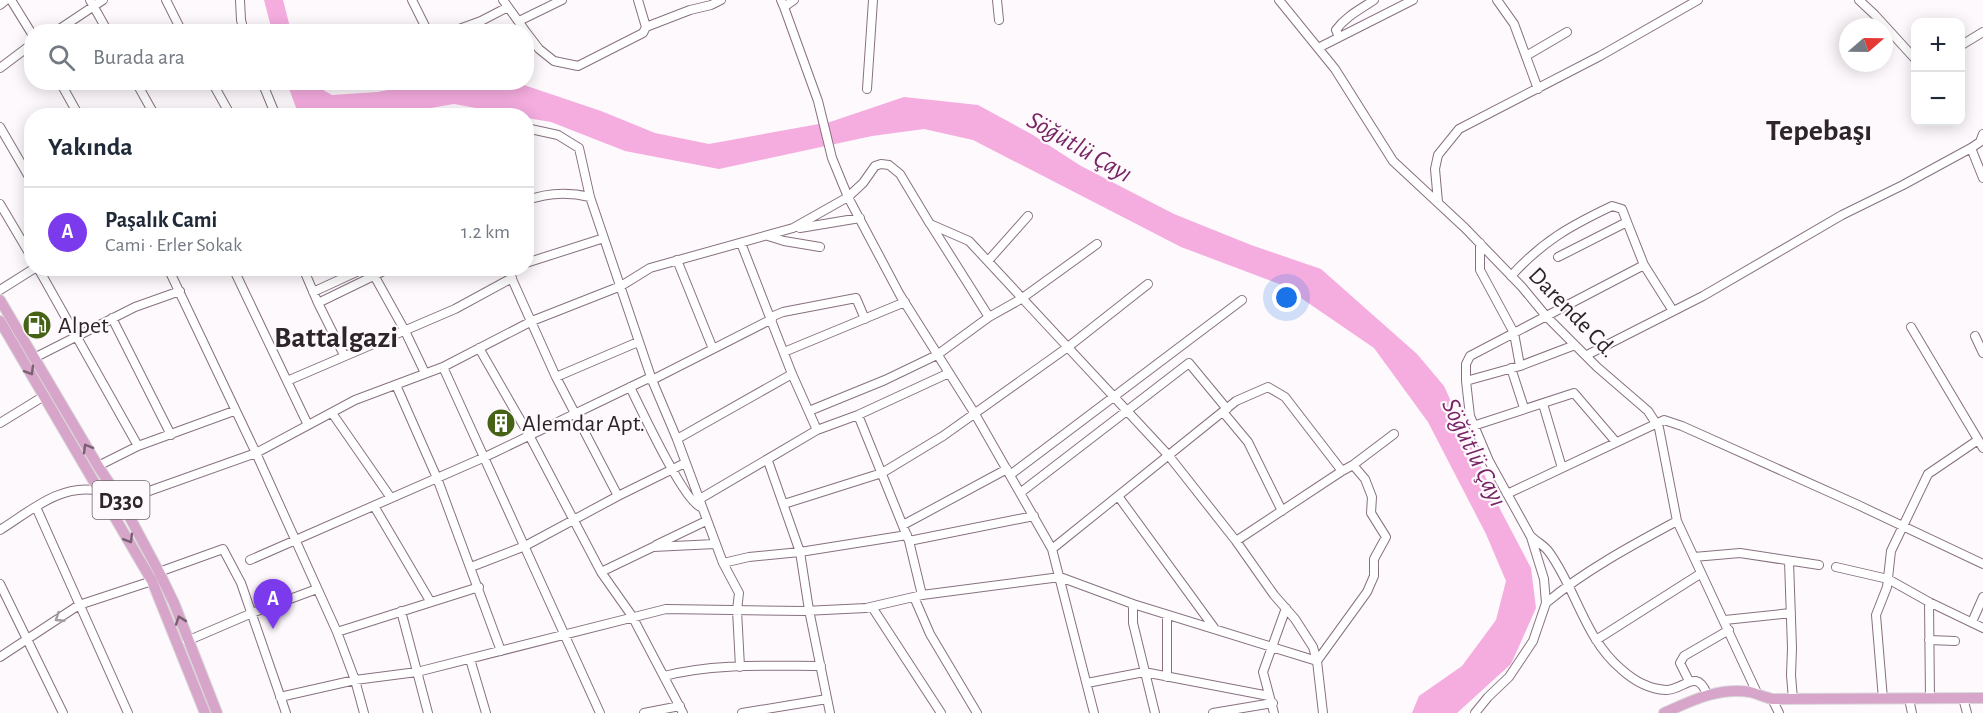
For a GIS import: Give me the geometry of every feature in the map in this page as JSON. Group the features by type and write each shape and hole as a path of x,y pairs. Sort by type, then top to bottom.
{"main road":[{"name":"D330","path":"0,300 121,501 156,577 205,713"},
{"name":"D330","path":"0,321 100,491 174,603 217,713"},
{"path":"1664,713 1707,694 1731,692 1749,692 1772,699 1983,698"}],"street":[{"path":"0,4 6,0"},
{"path":"11,0 26,24"},
{"path":"65,24 92,3 103,0"},
{"path":"240,0 242,24"},
{"path":"412,0 424,24"},
{"path":"519,21 562,0"},
{"path":"638,0 646,27"},
{"path":"534,42 554,61 578,66 643,33 646,27 721,0"},
{"path":"794,0 782,3 818,101 832,158 848,197 905,302 975,414 1052,549 1094,713"},
{"path":"867,89 873,0"},
{"path":"997,0 999,20"},
{"name":"Darende Cd.","path":"1279,0 1335,69 1394,161 1480,243 1546,316 1597,367 1648,411 1659,428 1677,521 1758,695"},
{"path":"1339,37 1336,30 1348,16 1374,0"},
{"path":"1318,48 1413,0"},
{"path":"1497,0 1514,24 1538,89"},
{"path":"1438,202 1435,169 1438,155 1459,129 1538,89 1698,0"},
{"path":"1858,0 1911,55"},
{"path":"167,1 178,24"},
{"path":"92,3 104,24"},
{"path":"473,24 481,21 506,3 521,24"},
{"path":"1526,56 1567,32"},
{"path":"1965,43 1983,32"},
{"path":"0,68 24,50"},
{"path":"64,90 75,108"},
{"path":"140,90 151,108"},
{"path":"216,90 227,108"},
{"path":"265,90 273,108"},
{"path":"0,127 24,168"},
{"path":"534,130 558,135 579,148 590,197 638,342 715,544 739,593 737,610 740,667"},
{"path":"1587,355 1758,266 1842,215 1971,148 1980,142 1983,134"},
{"path":"1971,148 1983,178"},
{"path":"793,228 848,197 863,183 875,166 889,165 900,174 989,317"},
{"path":"534,198 571,192 590,197"},
{"path":"0,204 24,244"},
{"path":"1511,276 1530,255 1557,234 1612,206 1622,209 1644,265 1673,311"},
{"path":"988,261 1028,216"},
{"path":"0,531 56,495 81,489 100,491 121,501 256,453 355,400 443,367 532,321 621,286 650,268 793,228 860,218"},
{"path":"1558,257 1627,222"},
{"path":"930,224 969,241 1170,456 1295,619 1313,647 1317,661 1323,713"},
{"path":"767,235 783,241 820,247"},
{"path":"534,260 604,238"},
{"path":"741,243 792,374 817,430"},
{"path":"1480,243 1480,270 1514,333 1516,367 1524,408"},
{"path":"809,411 885,380 937,355 989,317 1021,299 1097,244"},
{"path":"677,260 713,349"},
{"path":"1475,713 1509,677 1533,641 1546,603 1544,579 1532,537 1507,494 1473,426 1468,406 1466,364 1470,356 1644,265"},
{"path":"0,290 24,275"},
{"path":"41,276 138,446"},
{"path":"172,276 337,632 355,680 364,713"},
{"path":"237,276 308,425"},
{"path":"306,276 344,355"},
{"path":"313,292 348,276"},
{"path":"318,303 367,276"},
{"path":"374,276 405,331 425,374"},
{"path":"287,381 455,309 502,276"},
{"path":"511,276 556,377 618,496"},
{"path":"784,504 882,473 975,414 1068,347 1148,284"},
{"path":"34,358 135,307 180,291"},
{"path":"250,560 485,457 647,379 652,380 783,312 856,298 865,319"},
{"path":"903,525 1008,472 1242,300"},
{"path":"784,352 905,302"},
{"path":"112,318 171,435"},
{"path":"1883,699 1876,615 1888,579 1891,551 1928,474 1981,444 1911,327"},
{"path":"1975,336 1983,353"},
{"path":"556,377 638,342"},
{"path":"1466,381 1516,367 1575,345"},
{"path":"479,348 529,435 601,572 632,616 681,710 644,713"},
{"path":"1020,493 1189,363 1248,442 1282,511"},
{"path":"443,367 600,713"},
{"path":"630,387 672,470 694,504 700,503 817,430 858,415 949,373"},
{"path":"677,440 792,374"},
{"path":"396,385 437,478 501,651"},
{"path":"1052,549 1236,401 1268,387 1285,397 1342,471"},
{"path":"1473,426 1574,393 1616,442"},
{"path":"0,423 44,396"},
{"path":"1543,404 1562,468"},
{"path":"98,466 138,446 234,411"},
{"path":"332,412 392,498"},
{"path":"858,415 908,538 918,596 930,633 977,713"},
{"path":"1507,494 1664,420 1682,426 1983,564"},
{"path":"1236,542 1353,465 1394,434"},
{"path":"768,461 800,552 830,713"},
{"path":"471,567 525,546 573,519 685,463"},
{"path":"1317,661 1367,592 1374,576 1374,559 1386,537 1371,513 1372,497 1365,479 1353,465"},
{"path":"1118,496 1215,629"},
{"path":"374,506 430,601"},
{"path":"36,507 128,713"},
{"path":"723,563 749,556 908,538 1034,516"},
{"path":"601,572 706,521"},
{"path":"1546,603 1568,585 1638,541 1677,521"},
{"path":"1532,537 1548,551 1596,640 1618,667 1634,680 1647,686 1666,690 1678,688 1689,681 1696,681 1703,685 1707,694"},
{"path":"653,547 715,544"},
{"path":"0,657 79,605 156,577 223,549 241,583 286,713"},
{"path":"1694,557 1740,553 1819,565"},
{"path":"1789,561 1793,699"},
{"path":"1836,567 1888,579 1983,628"},
{"path":"1596,640 1701,573"},
{"path":"280,697 355,680 417,672 666,609 809,610 872,607 971,587 1060,577 1133,604 1317,661"},
{"path":"0,584 3,599 63,713"},
{"path":"337,632 479,587"},
{"path":"187,641 252,613 317,589"},
{"path":"1972,622 1983,597"},
{"path":"1929,602 1930,699"},
{"path":"1133,604 1133,623 1155,713"},
{"path":"872,607 941,713"},
{"path":"1272,704 1263,672 1286,608"},
{"path":"401,611 428,713"},
{"path":"1725,620 1791,613"},
{"path":"1167,615 1167,677"},
{"path":"1689,681 1680,663 1684,656 1729,630"},
{"path":"1929,640 1955,641"},
{"path":"470,658 486,713"},
{"path":"664,676 690,669 820,666"},
{"path":"1087,683 1144,672 1272,704"},
{"path":"742,713 827,699"},
{"path":"1772,699 1779,713"},
{"path":"1909,699 1912,713"},
{"path":"1963,699 1967,713"},
{"path":"1213,713 1272,704"}],"shaded area":[{"path":"264,0 283,0 289,24 270,24"},
{"path":"534,88 601,111 655,133 709,144 830,122 904,97 978,105 1033,135 1081,166 1174,214 1251,245 1321,269 1417,354 1444,386 1501,511 1531,568 1536,608 1511,664 1457,713 1412,713 1419,696 1462,666 1496,620 1506,581 1486,534 1428,422 1374,348 1282,285 1181,247 973,140 924,129 872,136 719,169 625,151 551,122 534,119 534,108 476,108 454,104 431,108 296,108 290,90 323,90 332,95 389,90"}],"place":[{"name":"Alpet","path":"37,325"},
{"name":"Alemdar Apt.","path":"501,423"},
{"name":"Paşalık Cami","path":"273,629"}],"district":[{"name":"Tepebaşı","path":"1819,130"},
{"name":"Battalgazi","path":"336,337"}],"water label":[{"name":"Söğütlü Çayı","path":"1080,146"},
{"name":"Söğütlü Çayı","path":"1475,452"}]}
